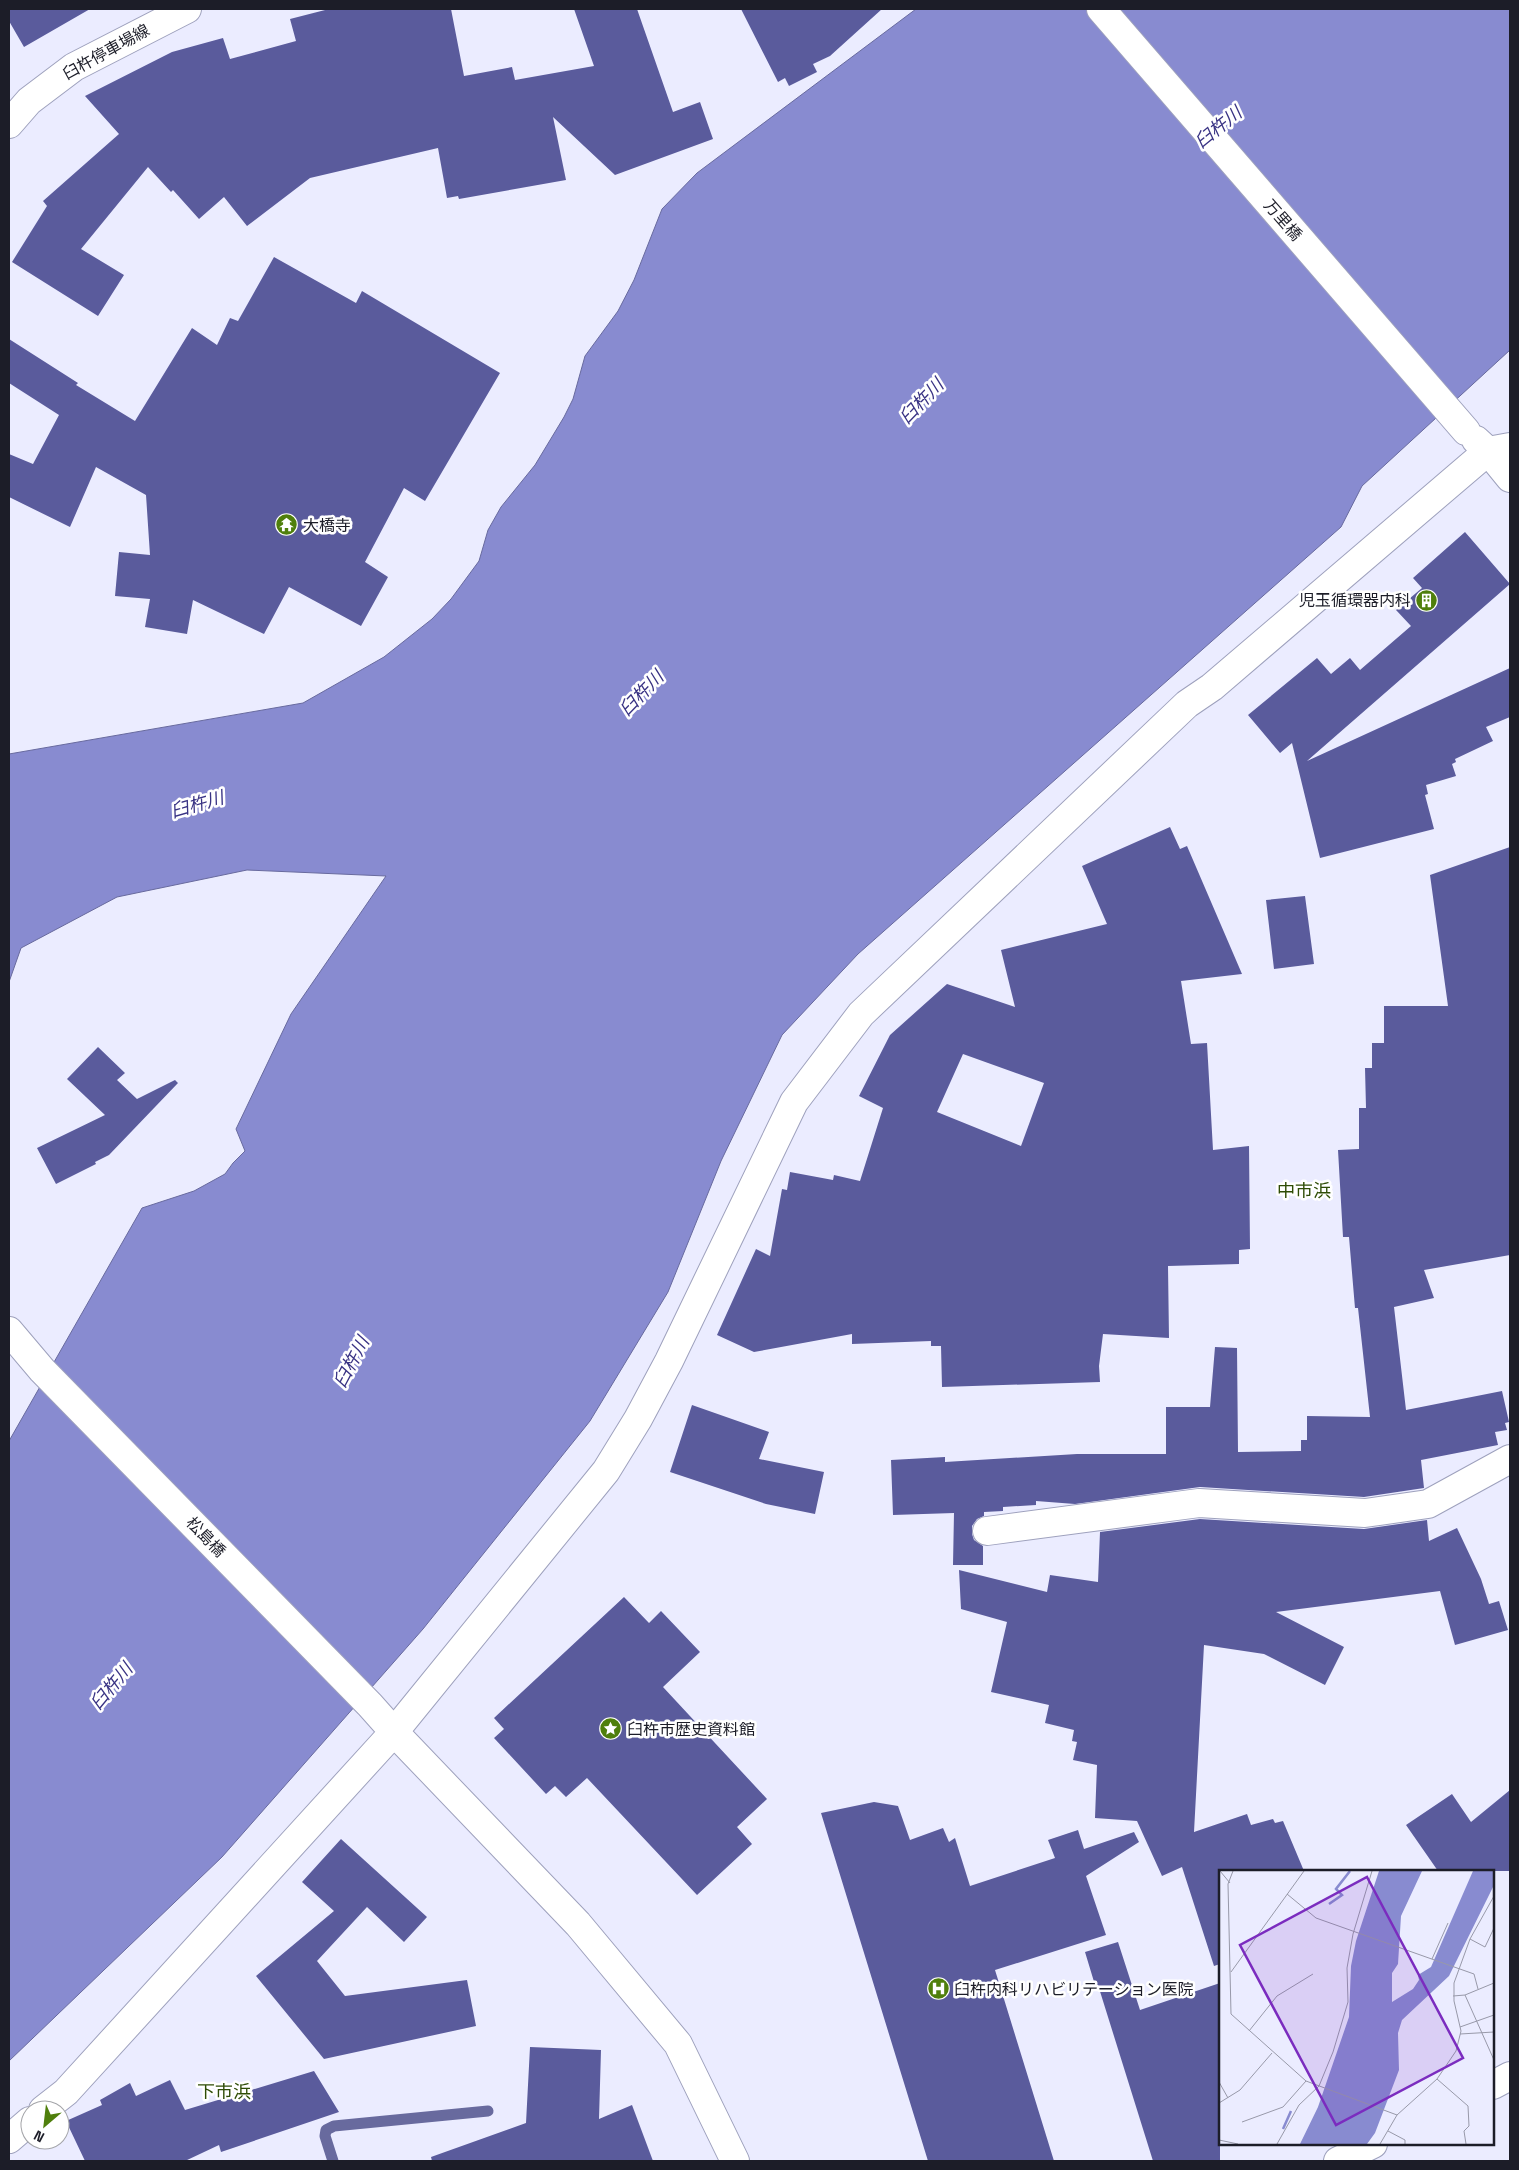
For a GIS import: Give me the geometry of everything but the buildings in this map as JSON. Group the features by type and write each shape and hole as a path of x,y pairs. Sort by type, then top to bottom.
{"street":[{"name":"臼杵停車場線","path":"9,124 29,101 74,67 187,9"},
{"name":"万里橋","path":"1101,9 1466,431 1499,449 1510,478"},
{"path":"56,2100 66,2092 394,1732 606,1471 669,1361 794,1102 861,1014 1187,704 1212,687 1499,449"},
{"name":"松島橋","path":"9,1331 42,1370 370,1705 578,1924 678,2044 735,2161"},
{"path":"987,1531 1200,1503 1365,1514 1428,1504 1510,1459"},
{"path":"1494,2084 1510,2076"},
{"path":"9,2139 20,2130"},
{"path":"1338,2161 1371,2145"}],"water":[{"name":"臼杵川","path":"916,9 1510,9 1510,350 1362,486 1341,527 858,954 782,1035 721,1161 668,1292 590,1421 423,1629 222,1857 9,2061 9,1441 142,1208 194,1191 225,1174 245,1151 236,1129 291,1014 386,876 247,870 117,897 21,948 9,982 9,754 303,703 384,657 432,619 451,599 479,561 488,530 501,507 535,465 564,417 573,399 585,356 618,311 634,280 662,209 697,173"}],"waterway":[{"path":"333,2161 325,2136 326,2130 334,2126 488,2111"}],"place":[{"name":"大橋寺","path":"287,525"},
{"name":"児玉循環器内科","path":"1427,600"},
{"name":"臼杵市歴史資料館","path":"611,1729"},
{"name":"臼杵内科リハビリテーション医院","path":"938,1989"}],"district":[{"name":"中市浜","path":"1304,1190"},
{"name":"下市浜","path":"224,2091"}]}
